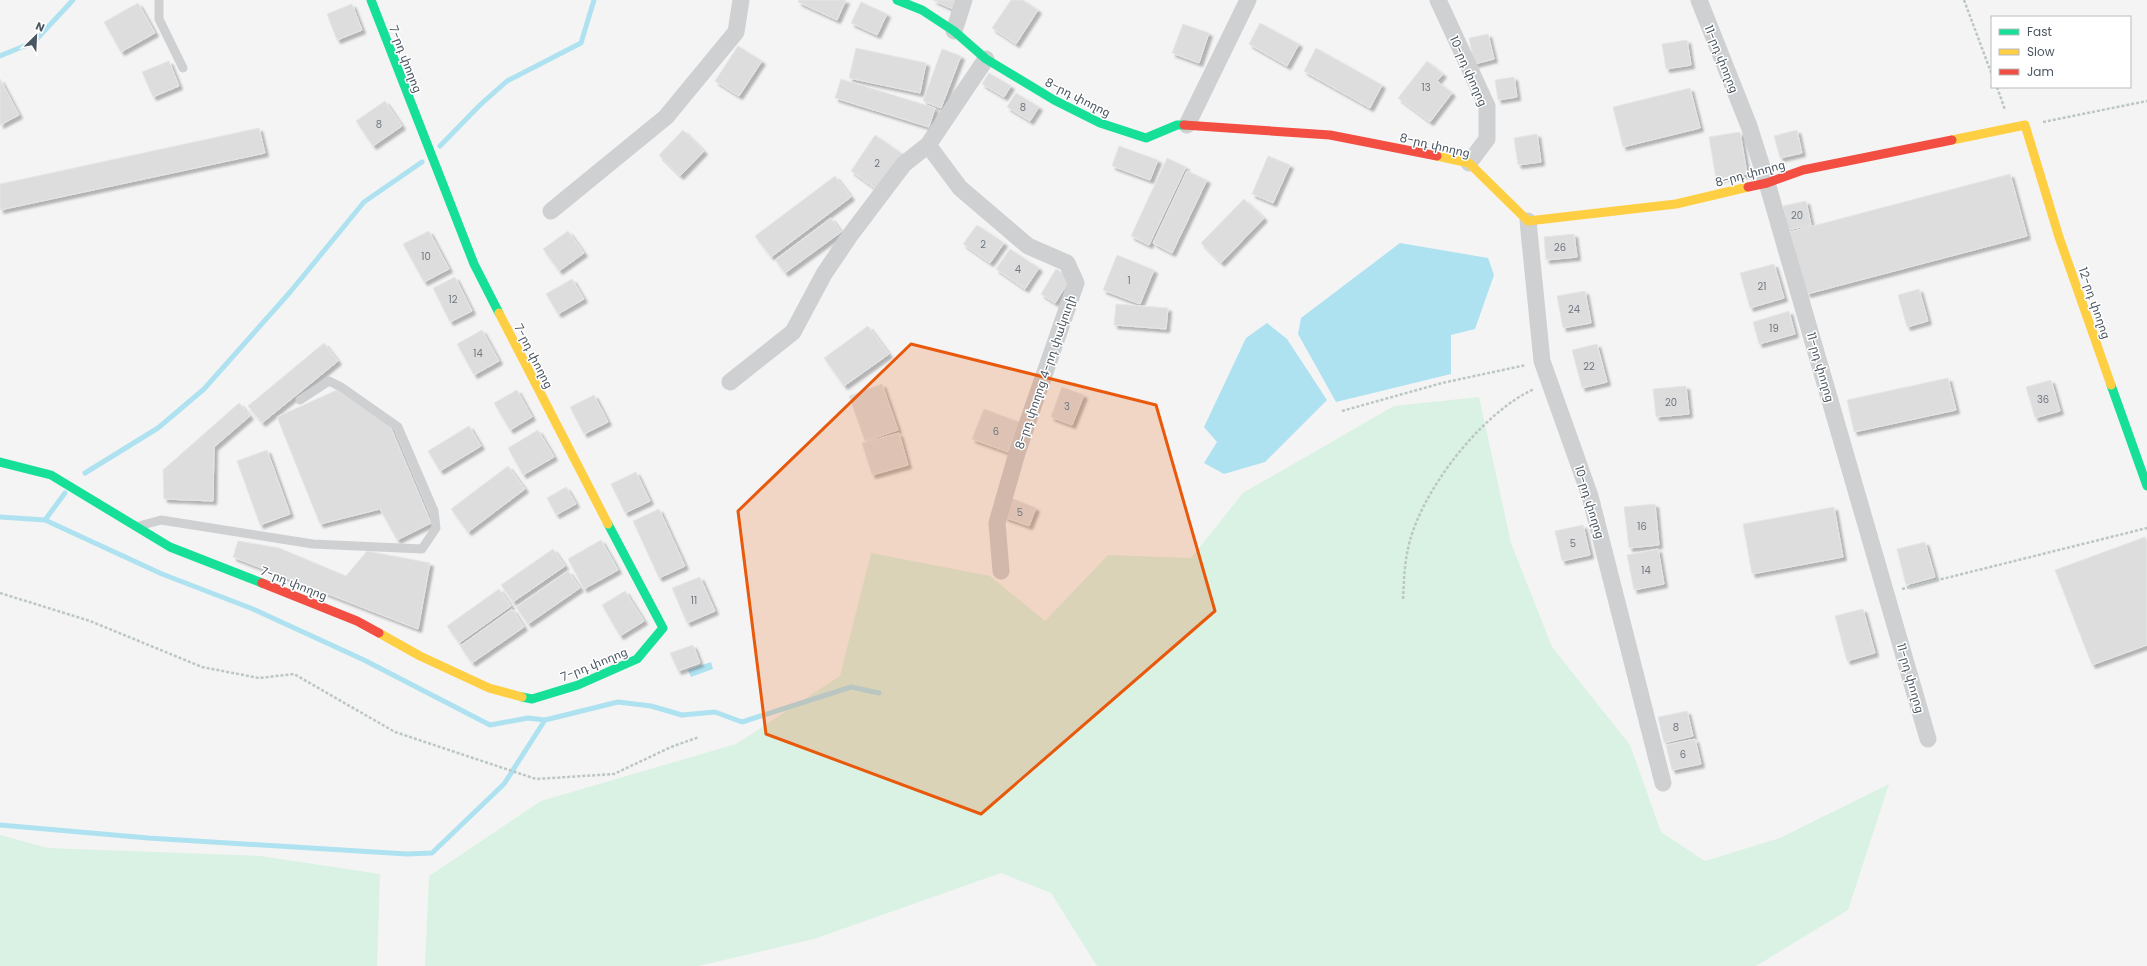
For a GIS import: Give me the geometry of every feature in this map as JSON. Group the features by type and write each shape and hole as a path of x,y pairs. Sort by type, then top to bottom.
{"street":[{"name":"7-րդ փողոց","path":"0,462 51,475 170,547 357,621 420,656 489,688 532,699 578,685 637,659 663,628 552,418 474,264 370,0"},
{"path":"551,211 666,117 736,32 741,0"},
{"name":"8-րդ փողոց","path":"897,0 922,10 954,31 986,59 1054,100 1100,123 1146,138 1177,125 1330,136 1470,163 1528,221 1676,204 1767,184 1803,170 2025,125"},
{"path":"954,31 964,0"},
{"path":"1187,125 1248,0"},
{"name":"10-րդ փողոց","path":"1438,0 1468,68 1487,106 1488,139 1470,163"},
{"name":"11-րդ փողոց","path":"1698,0 1749,126 1928,739"},
{"path":"730,382 793,332 824,274 852,234 904,164 928,145 986,59"},
{"name":"12-րդ փողոց","path":"2025,125 2059,237 2147,486"},
{"name":"8-րդ փողոց 4-րդ փակուղի","path":"928,145 960,188 1028,246 1067,263 1076,283 1017,454 997,523 1001,571"},
{"name":"10-րդ փողոց","path":"1528,221 1542,361 1590,496 1663,783"}],"lane":[{"path":"159,0 159,19 183,68"},
{"path":"136,527 161,520 313,544 422,549 436,528 434,510 398,427 341,387 329,381 300,400"}],"path":[{"path":"1964,0 1991,72"},
{"path":"1996,88 2012,128"},
{"path":"2025,125 2147,101"},
{"path":"1342,411 1442,383 1542,361"},
{"path":"1403,600 1407,553 1420,512 1443,474 1491,418 1524,394 1549,382"},
{"path":"1886,593 2147,528"},
{"path":"0,593 90,621 202,667 259,678 294,674 395,732 536,779 614,774 671,747 699,738"}],"highlighted area":[{"path":"911,344 1156,405 1215,611 981,814 766,734 738,511"}],"green space":[{"path":"1479,397 1511,543 1552,647 1630,745 1661,832 1705,861 1780,838 1889,784 1848,910 1756,966 1097,966 1051,893 1001,873 814,939 698,966 425,966 429,876 541,801 736,744 840,676 871,553 990,576 1045,621 1108,555 1191,558 1243,493 1394,406"},
{"path":"0,835 48,848 260,856 380,874 377,966 0,966"}],"water":[{"path":"1400,243 1488,258 1494,275 1475,329 1451,335 1451,374 1336,402 1298,334 1301,318"},
{"path":"1267,323 1287,339 1327,400 1265,462 1224,474 1204,463 1217,442 1204,427 1246,338"},
{"path":"711,662 713,669 691,677 688,670"}],"building":[{"path":"799,0 846,0 837,20 798,2"},
{"path":"933,0 960,0 955,10"},
{"path":"1011,0 1023,0 1038,10 1016,44 992,28"},
{"path":"861,2 887,14 877,35 851,23"},
{"path":"138,3 155,33 121,52 104,22"},
{"path":"352,4 362,30 337,40 327,14"},
{"path":"1260,23 1299,44 1287,66 1249,44"},
{"path":"1183,24 1209,33 1199,63 1172,53"},
{"path":"1488,34 1494,59 1474,64 1469,38"},
{"path":"1687,40 1691,65 1666,69 1662,44"},
{"path":"738,46 762,61 739,96 715,81"},
{"path":"856,48 926,63 920,93 849,78"},
{"path":"1316,48 1382,85 1370,108 1304,71"},
{"path":"942,49 961,56 941,108 923,101"},
{"path":"169,61 179,86 153,97 142,72"},
{"path":"1427,61 1443,74 1437,81 1452,93 1430,122 1398,98"},
{"path":"989,73 1011,86 1004,97 982,84"},
{"path":"1514,77 1517,97 1498,100 1495,80"},
{"path":"0,79 19,115 0,125"},
{"path":"841,79 935,108 929,127 835,98"},
{"path":"1690,88 1700,128 1623,147 1613,107"},
{"path":"1016,93 1039,107 1030,121 1007,107"},
{"path":"385,101 402,126 373,146 356,121"},
{"path":"259,128 265,153 0,210 0,184"},
{"path":"683,130 704,151 680,176 659,155"},
{"path":"1797,130 1802,153 1780,158 1774,136"},
{"path":"1740,132 1747,174 1716,179 1709,137"},
{"path":"1537,134 1541,162 1518,165 1514,138"},
{"path":"875,135 904,155 879,191 851,171"},
{"path":"1119,146 1158,160 1150,180 1112,166"},
{"path":"1268,156 1290,165 1273,203 1252,194"},
{"path":"1167,158 1186,167 1149,245 1131,236"},
{"path":"1187,171 1207,180 1172,253 1153,243"},
{"path":"2010,174 2027,236 1807,294 1790,232"},
{"path":"835,176 851,197 771,257 755,236"},
{"path":"1244,199 1264,218 1221,263 1201,243"},
{"path":"1806,201 1811,225 1788,230 1783,206"},
{"path":"831,218 841,232 785,273 775,260"},
{"path":"977,225 1004,243 990,263 963,244"},
{"path":"429,231 449,269 424,282 403,244"},
{"path":"568,231 584,253 559,271 543,249"},
{"path":"1574,234 1577,257 1546,260 1544,237"},
{"path":"1010,249 1039,268 1025,289 996,269"},
{"path":"1117,255 1154,270 1140,304 1103,290"},
{"path":"1774,264 1784,298 1750,308 1740,273"},
{"path":"1056,269 1071,278 1055,303 1041,294"},
{"path":"455,277 472,311 450,322 433,288"},
{"path":"572,279 584,299 558,314 546,294"},
{"path":"1919,289 1928,321 1907,327 1898,295"},
{"path":"1585,291 1591,323 1563,328 1557,296"},
{"path":"1116,304 1168,308 1166,329 1114,325"},
{"path":"1789,311 1795,334 1759,344 1753,322"},
{"path":"868,326 889,354 844,386 824,358"},
{"path":"482,330 499,361 474,375 457,344"},
{"path":"324,343 338,361 262,423 248,406"},
{"path":"1597,344 1607,382 1582,388 1572,350"},
{"path":"1948,378 1956,410 1854,432 1847,400"},
{"path":"2051,380 2060,411 2035,418 2026,387"},
{"path":"882,384 898,430 865,441 849,396"},
{"path":"1686,386 1689,414 1656,417 1653,389"},
{"path":"1062,387 1084,395 1072,425 1051,417"},
{"path":"337,390 390,426 431,523 397,540 380,509 320,524 277,417"},
{"path":"517,390 532,417 510,430 494,403"},
{"path":"594,395 608,422 584,434 570,407"},
{"path":"239,403 250,416 214,447 213,501 164,499 163,470"},
{"path":"984,409 1019,422 1008,452 972,439"},
{"path":"469,426 481,446 440,471 428,451"},
{"path":"538,430 554,457 523,475 508,448"},
{"path":"899,433 908,465 872,475 862,443"},
{"path":"267,450 290,514 260,525 237,461"},
{"path":"508,466 525,489 468,532 451,509"},
{"path":"636,472 650,501 625,513 611,484"},
{"path":"566,487 576,504 556,515 547,498"},
{"path":"1011,498 1036,508 1029,526 1004,517"},
{"path":"1655,504 1659,545 1629,548 1624,507"},
{"path":"1834,507 1843,557 1752,574 1743,524"},
{"path":"659,509 685,566 659,578 633,521"},
{"path":"1583,525 1590,555 1562,561 1555,531"},
{"path":"2145,537 2147,543 2147,645 2092,665 2055,570"},
{"path":"601,540 618,570 584,589 568,559"},
{"path":"238,541 279,548 346,576 367,551 430,563 418,629 233,557"},
{"path":"1925,542 1935,577 1906,585 1897,549"},
{"path":"553,549 565,566 513,602 501,585"},
{"path":"1658,549 1664,584 1634,590 1627,555"},
{"path":"568,571 580,588 528,624 516,607"},
{"path":"700,577 715,611 687,623 672,588"},
{"path":"499,589 511,606 459,643 447,626"},
{"path":"625,591 644,621 620,636 602,605"},
{"path":"512,609 524,627 472,663 460,646"},
{"path":"1863,609 1875,653 1847,661 1835,616"},
{"path":"693,645 700,663 678,671 670,653"},
{"path":"1687,711 1693,736 1664,743 1658,717"},
{"path":"1695,739 1701,764 1672,770 1666,745"}],"waterway":[{"path":"0,56 34,42 73,0"},
{"path":"440,146 480,105 507,81 581,43 594,0"},
{"path":"85,473 158,428 204,389 291,291 364,202 422,162"},
{"path":"45,520 65,493"},
{"path":"0,517 45,520 162,574 253,609 364,660 490,725 528,718 545,720 618,702 651,706 682,715 715,712 742,722 851,687 879,693"},
{"path":"0,825 148,838 407,854 432,853 504,784 545,720"}],"traffic: fast":[{"path":"371,0 474,264 499,313"},
{"path":"897,0 922,10 954,31 986,59 1054,100 1100,123 1146,138 1177,125 1184,125"},
{"path":"2111,385 2147,486"},
{"path":"0,462 51,475 170,547 262,583"},
{"path":"522,697 532,699 578,685 637,659 663,628 608,524"}],"traffic: slow":[{"path":"1952,140 2025,125 2059,237 2111,385"},
{"path":"1437,156 1469,163 1528,221 1676,204 1748,187"},
{"path":"499,313 608,524"},
{"path":"379,633 420,656 489,688 522,697"}],"traffic: jam":[{"path":"1184,125 1330,135 1437,156"},
{"path":"1748,187 1767,183 1803,170 1952,140"},
{"path":"262,583 357,621 379,633"}]}
